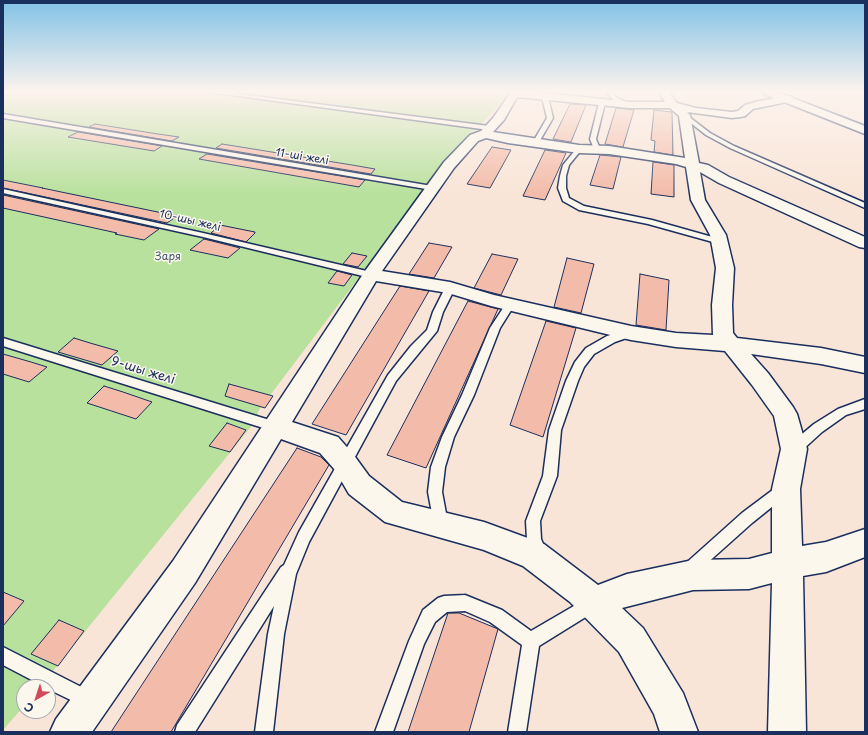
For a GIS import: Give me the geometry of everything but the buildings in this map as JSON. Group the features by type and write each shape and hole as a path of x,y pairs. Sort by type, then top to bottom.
{"street":[{"path":"69,732 184,572 371,275 449,165 474,138 487,131 492,126"},
{"path":"687,126 698,166 698,200 718,235 725,268 722,305 723,335 760,379 785,414 794,449 786,489 788,648 787,732"},
{"path":"487,131 508,139 579,149 597,149 678,160 698,166 724,180 865,243"},
{"path":"371,275 450,288 631,333 676,340 730,344 821,356 865,365"},
{"path":"276,428 329,445 344,462 359,485 395,513 484,536 533,555 581,591 631,640 670,706 679,732"},
{"path":"593,603 627,590 693,575 749,574 786,564 826,557 865,544"}],"lane":[{"name":"11-ші желі","path":"64,126 432,188"},
{"path":"454,126 487,131"},
{"path":"536,142 545,126"},
{"path":"596,126 593,139 597,149"},
{"path":"698,126 708,134 732,148 865,206"},
{"path":"579,149 566,164 562,188 566,198 582,208 649,222 720,242"},
{"name":"10-шы желі","path":"3,190 371,275"},
{"path":"264,732 276,634 288,574 304,537 344,462 392,378 415,348 432,331 438,312 450,288"},
{"path":"441,524 436,492 438,467 448,438 468,395 495,328 510,304"},
{"path":"547,566 534,540 533,521 550,476 555,430 560,411 580,365 590,351 611,339 631,333"},
{"name":"9-шы желі","path":"3,342 276,428"},
{"path":"794,449 818,428 842,412 865,404"},
{"path":"680,578 747,518 786,489"},
{"path":"184,732 296,556"},
{"path":"384,732 417,641 429,616 444,604 465,602 496,616 531,641"},
{"path":"517,732 531,641 593,603"},
{"path":"3,656 91,702"}],"green space":[{"name":"Заря","path":"3,126 479,126 471,132 428,186 259,410 254,423 46,679 16,679 16,715 3,730"}]}
